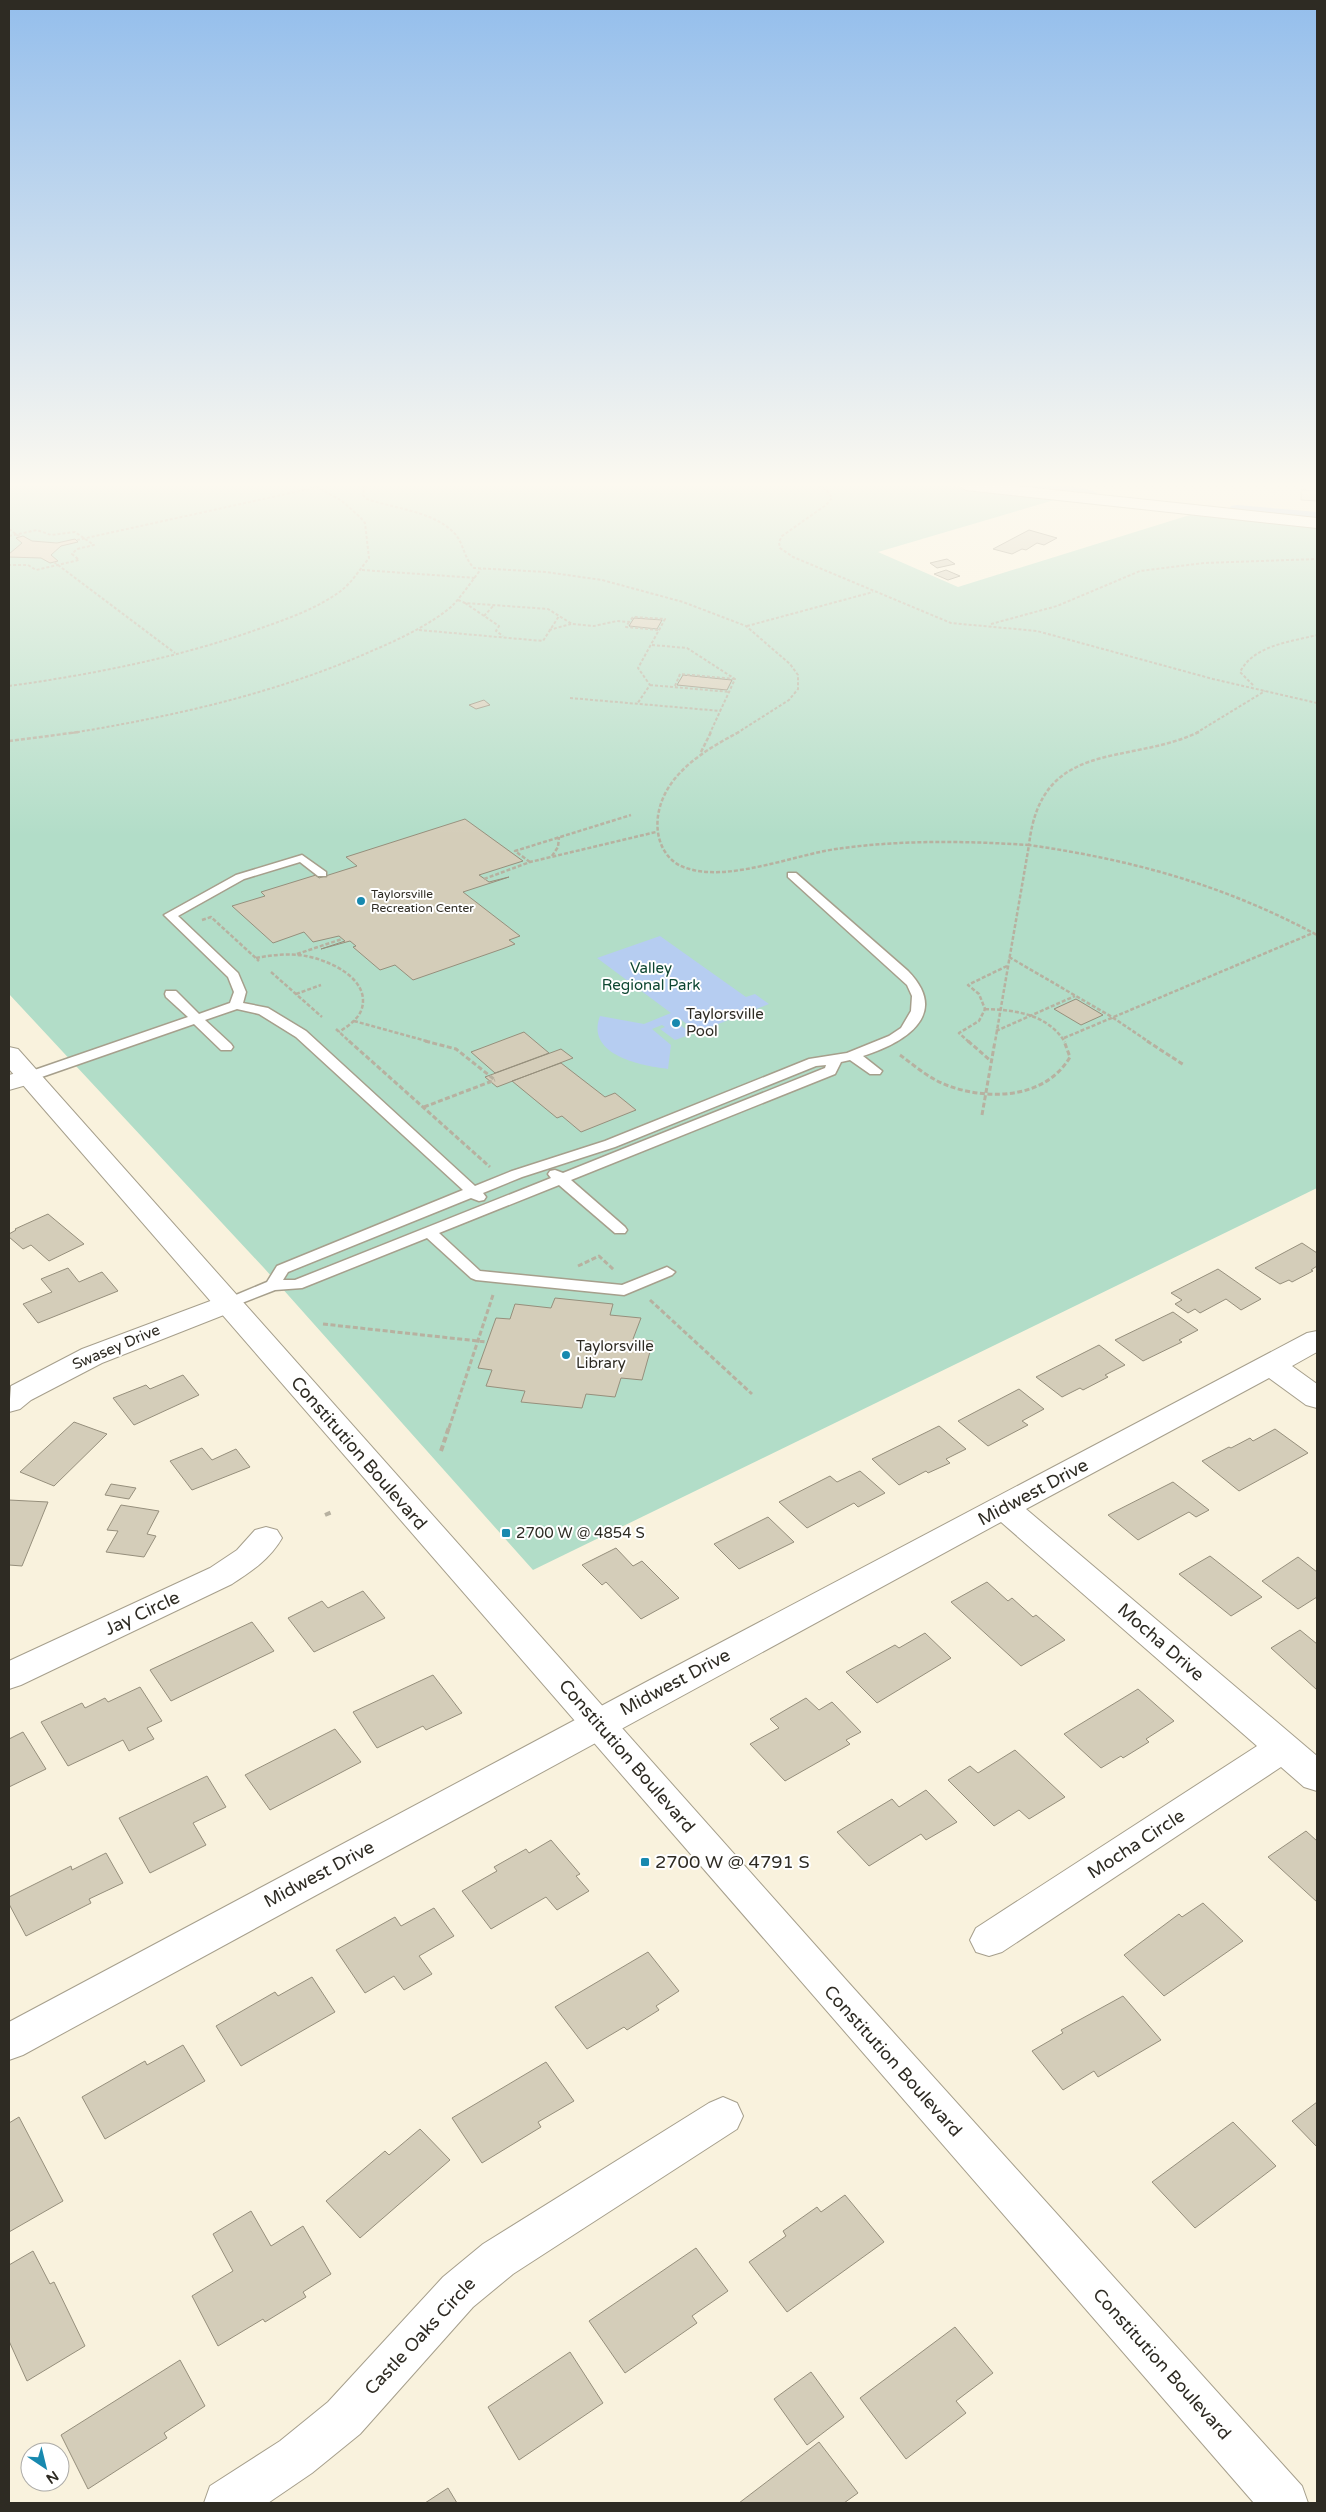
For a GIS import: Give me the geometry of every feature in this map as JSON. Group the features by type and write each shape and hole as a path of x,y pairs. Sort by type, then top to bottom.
{"street":[{"name":"Constitution Boulevard","path":"9,1054 19,1080 229,1303 834,1994 1285,2503"},
{"name":"Swasey Drive","path":"13,1391 92,1356 229,1303"},
{"name":"Midwest Drive","path":"9,2042 598,1723 1317,1340"},
{"path":"1271,1365 1317,1398"},
{"name":"Mocha Drive","path":"1004,1508 1317,1777"},
{"name":"Jay Circle","path":"9,1676 221,1576 248,1558 266,1538"},
{"name":"Mocha Circle","path":"989,1940 1283,1747"},
{"name":"Castle Oaks Circle","path":"227,2503 296,2457 344,2418 458,2292 498,2259 723,2116"}],"lane":[{"path":"236,1006 240,992 234,976 170,915 240,877 302,858 322,874"},
{"path":"273,1285 282,1269 544,1164 610,1144 814,1062 835,1061 884,1044 906,1031 917,1014 919,997 916,989 896,968 792,875"},
{"path":"171,994 226,1047"},
{"path":"19,1080 236,1006 266,1013 301,1034 489,1207"},
{"path":"852,1055 875,1071"},
{"path":"229,1303 273,1285 297,1285 830,1071 835,1061"},
{"path":"544,1164 620,1230"},
{"path":"429,1232 476,1274 624,1290 667,1272"}],"path":[{"path":"107,602 175,654"},
{"path":"9,686 93,674 175,654 256,632 288,620 321,602"},
{"path":"9,742 140,722 265,689 354,661 418,630 455,602"},
{"path":"684,602 746,626 790,664 798,675 798,689 789,700 771,713 701,753"},
{"path":"746,626 835,602"},
{"path":"899,602 951,623 986,625 1037,632 1213,679 1255,687 1317,703"},
{"path":"986,625 1066,602"},
{"path":"465,603 548,609 572,624"},
{"path":"465,603 499,626 496,631 505,637"},
{"path":"484,616 495,605"},
{"path":"418,630 543,640 559,616"},
{"path":"659,630 626,628 633,616 665,619 652,645 637,669 650,684 730,692"},
{"path":"549,630 572,624 594,626 617,621 629,622"},
{"path":"1255,687 1240,672 1242,664 1261,652 1317,635"},
{"path":"652,645 687,648 736,679"},
{"path":"675,686 680,674 736,679"},
{"path":"736,679 701,753 666,793 660,806 656,832 663,850 674,862 688,869 708,872 736,869 808,853 869,844 954,841 1029,845 1109,857 1197,880 1250,901 1317,935"},
{"path":"637,704 650,684"},
{"path":"982,1115 984,1092 1034,815 1039,801 1046,790 1063,774 1101,759 1188,736 1266,691"},
{"path":"570,698 721,712"},
{"path":"530,862 515,851 631,815"},
{"path":"484,879 530,862 656,832"},
{"path":"552,856 558,847 559,837"},
{"path":"195,922 211,917 257,959 294,955 342,938"},
{"path":"1064,1038 1314,933"},
{"path":"294,955 323,961 349,976 364,994 362,1010 354,1021 339,1032"},
{"path":"1009,957 1112,1017 1184,1064"},
{"path":"985,1009 978,994 968,985 1007,966"},
{"path":"271,972 322,1017"},
{"path":"343,978 349,976"},
{"path":"296,994 321,985"},
{"path":"996,1031 1076,996"},
{"path":"893,1050 940,1082 959,1089 984,1092 1015,1092 1034,1089 1060,1074 1070,1057 1064,1038 1050,1026 1031,1015 999,1009 985,1009"},
{"path":"985,1009 979,1021 959,1033 991,1061"},
{"path":"354,1021 456,1049 496,1080 424,1107"},
{"path":"336,1029 493,1169"},
{"path":"569,1265 577,1266 598,1256 635,1286 752,1394"},
{"path":"441,1451 499,1277"},
{"path":"323,1324 487,1342"},
{"path":"325,1515 332,1512"}],"green space":[{"name":"Valley Regional Park","path":"9,602 1317,602 1317,1188 533,1570 264,1268 9,994"}],"water":[{"path":"660,936 746,997 755,994 769,1004 698,1032 680,1019 675,1021 692,1034 675,1040 660,1029 665,1027 662,1025 652,1029 671,1045 668,1069 644,1065 618,1056 600,1040 598,1029 600,1016 644,1024 671,1013 597,958"}],"building":[{"path":"634,618 662,620 657,629 629,626"},
{"path":"683,675 732,680 727,690 677,685"},
{"path":"484,700 490,705 476,709 469,705"},
{"name":"Taylorsville Recreation Center","path":"465,819 523,861 479,875 489,882 509,877 463,892 520,936 509,940 515,944 502,949 413,980 395,965 380,970 353,947 356,946 350,941 321,949 345,941 339,936 313,942 304,932 273,943 232,906 265,896 261,892 316,875 319,878 357,866 346,857"},
{"path":"1076,999 1103,1015 1081,1025 1054,1009"},
{"path":"524,1032 549,1053 495,1073 471,1052"},
{"path":"561,1049 573,1058 497,1087 485,1077"},
{"path":"561,1063 605,1097 615,1093 636,1110 581,1132 562,1116 557,1118 512,1081"},
{"path":"48,1214 84,1244 49,1261 31,1245 23,1249 9,1237 9,1234 15,1229"},
{"path":"1302,1243 1317,1253 1317,1266 1311,1270 1313,1271 1292,1282 1289,1280 1280,1284 1255,1268"},
{"path":"68,1268 79,1282 102,1272 118,1291 38,1323 23,1304 52,1292 41,1279"},
{"path":"1218,1269 1261,1299 1241,1310 1226,1299 1200,1313 1195,1309 1188,1313 1175,1304 1182,1300 1171,1293"},
{"name":"Taylorsville Library","path":"555,1298 613,1304 610,1315 641,1318 633,1339 653,1341 642,1380 621,1378 615,1397 586,1394 582,1408 521,1402 525,1391 486,1386 492,1370 478,1368 496,1318 510,1319 515,1304 551,1308"},
{"path":"1173,1312 1198,1330 1179,1340 1182,1342 1143,1361 1115,1340"},
{"path":"1099,1345 1125,1365 1105,1375 1108,1377 1083,1390 1080,1388 1062,1397 1036,1377"},
{"path":"183,1375 199,1395 134,1425 113,1398 146,1385 150,1389"},
{"path":"1019,1389 1044,1409 1022,1421 1028,1425 988,1446 958,1421"},
{"path":"74,1422 107,1434 54,1486 20,1472"},
{"path":"939,1426 966,1449 946,1459 950,1463 928,1473 926,1471 899,1485 872,1459"},
{"path":"1275,1429 1308,1453 1239,1491 1202,1461 1250,1438 1253,1441"},
{"path":"202,1448 212,1460 236,1449 250,1467 192,1490 170,1461"},
{"path":"860,1471 885,1493 858,1507 854,1503 807,1528 779,1502 830,1476 837,1482"},
{"path":"1173,1482 1209,1510 1196,1517 1189,1512 1138,1540 1108,1515"},
{"path":"111,1484 136,1488 129,1499 105,1495"},
{"path":"9,1500 48,1502 22,1566 9,1565"},
{"path":"121,1505 159,1511 147,1534 156,1536 144,1557 106,1552 118,1531 107,1530"},
{"path":"768,1517 794,1542 739,1569 714,1544"},
{"path":"616,1548 633,1566 642,1561 679,1598 641,1619 606,1582 602,1585 582,1565"},
{"path":"1210,1556 1262,1597 1231,1616 1179,1574"},
{"path":"1298,1557 1317,1572 1317,1597 1298,1609 1262,1581"},
{"path":"987,1582 1008,1601 1012,1598 1033,1617 1036,1615 1065,1640 1021,1666 951,1602"},
{"path":"363,1591 385,1618 314,1652 288,1618 322,1601 328,1608"},
{"path":"252,1622 274,1651 171,1701 150,1670"},
{"path":"1300,1630 1317,1644 1317,1690 1271,1648"},
{"path":"925,1633 951,1658 877,1703 846,1672 895,1645 899,1648"},
{"path":"433,1675 462,1713 426,1730 423,1726 377,1748 353,1712"},
{"path":"140,1687 162,1721 147,1728 154,1739 129,1751 123,1740 68,1766 41,1722 82,1703 85,1708 105,1698 108,1702"},
{"path":"1138,1689 1174,1721 1146,1739 1149,1742 1123,1758 1121,1756 1101,1768 1064,1734"},
{"path":"806,1698 819,1710 832,1702 861,1732 846,1740 850,1744 785,1781 750,1744 779,1728 770,1719"},
{"path":"335,1729 361,1762 270,1810 245,1775"},
{"path":"23,1732 46,1769 9,1787 9,1739"},
{"path":"1015,1750 1065,1797 1029,1819 1019,1810 994,1826 948,1780 970,1766 978,1773"},
{"path":"207,1776 226,1807 193,1823 206,1845 150,1873 119,1818"},
{"path":"926,1790 957,1822 926,1840 921,1834 869,1866 837,1832 892,1799 899,1807"},
{"path":"1306,1831 1317,1841 1317,1902 1268,1857"},
{"path":"551,1840 580,1874 576,1876 589,1891 557,1910 546,1897 491,1929 462,1891 497,1871 494,1867 526,1849 529,1853"},
{"path":"106,1853 123,1883 89,1899 91,1903 26,1936 9,1904 9,1897 71,1866 72,1870"},
{"path":"1203,1903 1243,1941 1164,1996 1124,1955 1179,1914 1182,1917"},
{"path":"434,1908 454,1936 419,1956 432,1974 404,1990 394,1976 365,1993 336,1950 395,1917 401,1926"},
{"path":"648,1952 679,1991 656,2006 659,2010 627,2030 624,2027 587,2049 555,2007"},
{"path":"312,1977 335,2012 241,2066 216,2026 275,1992 278,1996"},
{"path":"1123,1996 1161,2040 1098,2077 1094,2071 1063,2090 1032,2051 1063,2033 1061,2030"},
{"path":"183,2045 205,2081 105,2139 82,2097 145,2061 147,2065"},
{"path":"546,2062 574,2101 538,2122 541,2127 482,2163 452,2118"},
{"path":"1317,2102 1317,2147 1292,2121"},
{"path":"19,2117 63,2201 9,2232 9,2123"},
{"path":"1233,2122 1276,2166 1195,2228 1152,2182"},
{"path":"420,2129 450,2160 360,2238 326,2201 385,2151 389,2155"},
{"path":"845,2195 884,2242 787,2312 749,2262 786,2236 783,2231 817,2207 821,2212"},
{"path":"251,2211 271,2246 303,2226 331,2274 303,2292 306,2297 265,2322 263,2319 218,2346 192,2296 233,2271 213,2234"},
{"path":"696,2248 728,2291 692,2316 697,2323 625,2373 589,2321"},
{"path":"33,2251 50,2284 54,2282 85,2346 27,2381 9,2341 9,2265"},
{"path":"955,2327 993,2373 956,2401 966,2413 906,2459 860,2398"},
{"path":"570,2352 603,2403 519,2460 488,2407"},
{"path":"180,2360 205,2406 164,2433 167,2438 88,2489 70,2453 70,2442 64,2442 61,2435"},
{"path":"811,2372 844,2417 807,2445 774,2399"},
{"path":"819,2442 858,2493 844,2503 739,2503"},
{"path":"448,2488 457,2503 425,2503"}],"place":[{"name":"Taylorsville Recreation Center","path":"361,901"},
{"name":"Taylorsville Pool","path":"676,1023"},
{"name":"Taylorsville Library","path":"566,1355"},
{"name":"2700 W @ 4854 S","path":"506,1533"},
{"name":"2700 W @ 4791 S","path":"645,1862"}]}
